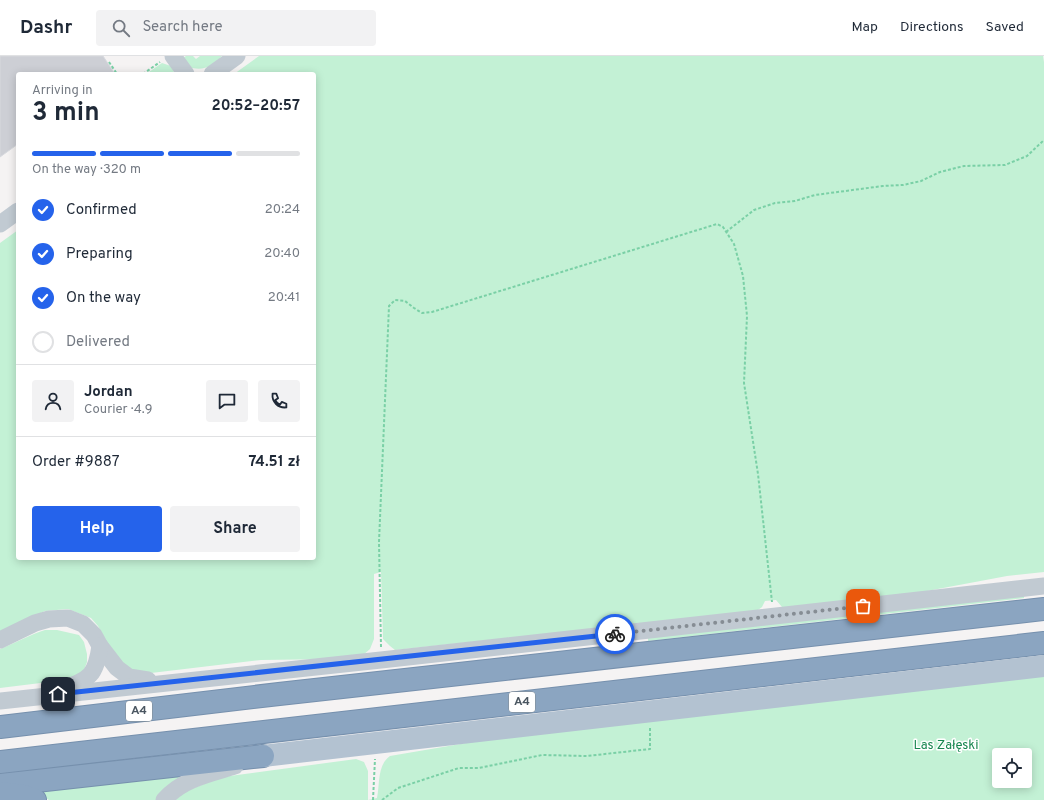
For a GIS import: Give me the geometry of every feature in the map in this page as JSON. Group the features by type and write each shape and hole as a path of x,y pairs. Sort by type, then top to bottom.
{"highway":[{"name":"A4","path":"0,727 1044,609"},
{"name":"A4","path":"0,762 1044,643"},
{"path":"0,785 264,756"},
{"path":"0,794 24,796 35,800"}],"main road":[{"path":"264,756 1044,666"}],"street":[{"path":"215,72 236,56"},
{"path":"175,57 185,72"},
{"path":"0,224 16,212"},
{"path":"0,701 1044,586"},
{"path":"0,640 35,623 49,619 68,618 83,624 94,635 100,646 117,668 129,676 168,683"},
{"path":"42,696 77,684 91,675 98,661 100,646"},
{"path":"164,800 177,789 200,776 264,756"}],"path":[{"path":"109,62 116,72"},
{"path":"726,232 754,210 775,203 795,201 815,195 883,186 903,185 921,181 940,172 964,166 1005,165 1027,156 1044,140"},
{"path":"381,660 379,542 389,306 395,300 406,301 422,313 432,312 717,224 723,227 734,244 742,276 747,316 744,383 758,474 773,616"},
{"path":"382,800 398,788 459,768 479,768 542,755 587,756 650,749 650,720"},
{"path":"373,800 375,769"}],"green space":[{"path":"186,56 193,56 196,59 200,56 222,56 205,68 197,69 192,68 183,58"},
{"path":"259,56 1043,56 1044,572 1007,576 911,594 786,608 782,607 776,600 765,601 762,607 758,610 395,650 383,639 381,572 374,574 374,639 370,649 362,656 334,659 261,660 151,673 124,668 98,626 91,618 68,609 45,611 0,632 0,243 16,231 16,560 316,560 316,72 237,72"},
{"path":"162,63 171,66 174,72 149,72"},
{"path":"1024,594 1024,598 648,641 648,636"},
{"path":"45,630 57,630 79,635 84,642 87,654 87,662 84,670 73,679 0,688 0,649"},
{"name":"Las Załęski","path":"1044,672 1044,800 368,800 377,798 381,770 383,764 390,756 518,734"},
{"path":"356,759 364,762 368,771 368,800 175,800 186,791 222,777"},
{"path":"180,775 181,777 156,800 49,800 40,794 40,791"}],"building":[{"path":"0,56 103,56 114,72 16,72 16,145 0,157"}],"way so far":[{"path":"615,634 863,606"}],"route":[{"path":"58,694 368,662 615,634"}]}
